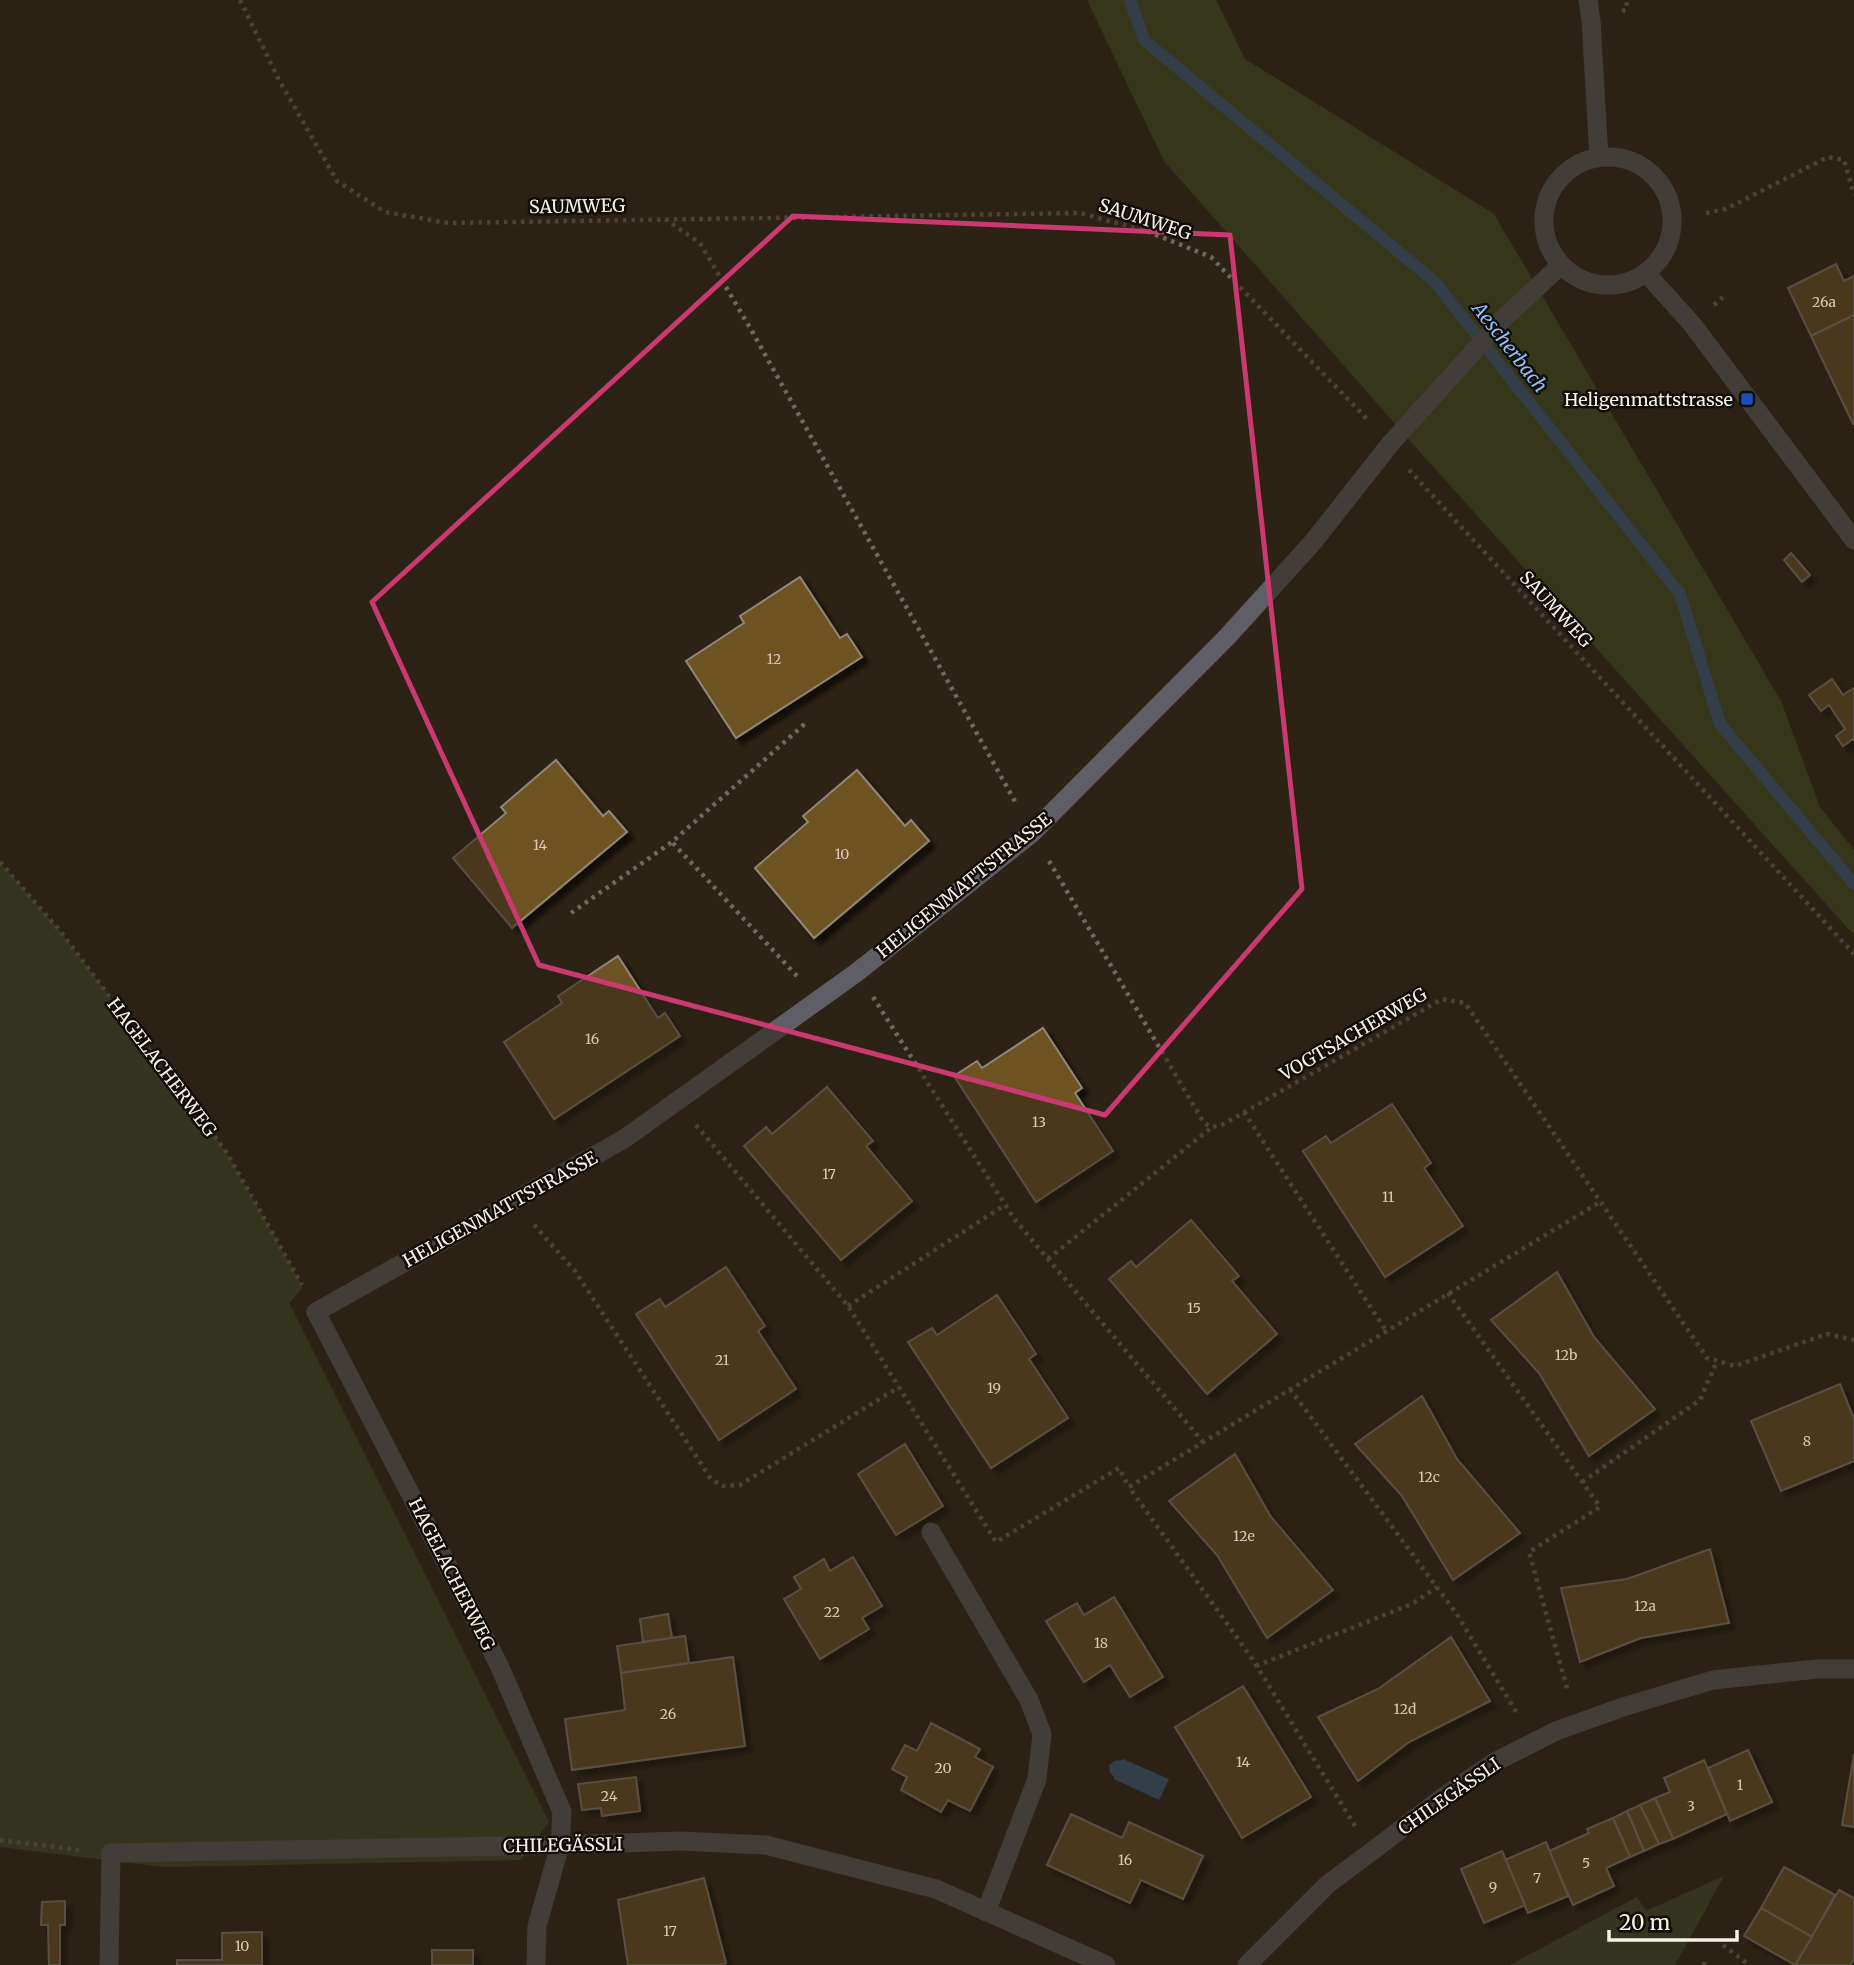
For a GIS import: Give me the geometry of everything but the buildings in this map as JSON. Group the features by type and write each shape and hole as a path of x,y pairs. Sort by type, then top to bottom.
{"street":[{"path":"1588,0 1599,158"},
{"path":"1599,158 1621,158 1641,166 1657,179 1668,197 1672,218 1670,239 1661,258 1646,274 1629,282 1611,285 1576,277 1550,249 1545,229 1545,209 1552,191 1564,174 1580,163 1599,158"},
{"name":"HELIGENMATTSTRASSE","path":"316,1312 624,1139 856,973 1032,832 1227,637 1313,542 1391,443 1504,318 1562,265"},
{"path":"1646,274 1692,324 1854,540"},
{"name":"HAGELACHERWEG","path":"316,1312 499,1665 562,1812 560,1845 537,1926 536,1965"},
{"path":"931,1532 1029,1700 1042,1734 1037,1779 986,1912"},
{"name":"CHILEGÄSSLI","path":"1247,1965 1328,1884 1493,1763 1556,1731 1623,1707 1713,1680 1817,1669 1854,1670"},
{"name":"CHILEGÄSSLI","path":"111,1853 680,1841 766,1845 936,1889 1106,1965"},
{"path":"109,1965 111,1853"}],"path":[{"name":"SAUMWEG","path":"240,0 279,80 337,181 385,212 448,223 1080,213 1149,232 1211,257 1391,443 1404,464 1854,954"},
{"path":"1706,213 1726,209 1828,158 1844,160 1854,195"},
{"path":"664,218 701,243 1032,832"},
{"path":"571,913 672,842 808,722"},
{"path":"672,842 819,999"},
{"path":"1044,853 1204,1123 1212,1127"},
{"name":"HAGELACHERWEG","path":"0,862 61,932 227,1153 303,1287"},
{"path":"870,992 1015,1220 1203,1442"},
{"name":"VOGTSACHERWEG","path":"1048,1259 1212,1127 1222,1125 1442,999 1465,1003 1707,1358 1717,1361"},
{"path":"1244,1112 1386,1331"},
{"path":"693,1122 848,1306 996,1542 1119,1468 1129,1487 1256,1666 1371,1852"},
{"path":"1129,1487 1600,1202"},
{"path":"848,1306 1005,1205"},
{"path":"532,1223 576,1271 711,1479 723,1486 740,1485 899,1387"},
{"path":"1448,1293 1600,1507 1529,1552 1576,1724"},
{"path":"1583,1482 1700,1400 1717,1361 1735,1366 1826,1334 1854,1340"},
{"path":"1290,1389 1456,1614 1534,1742"},
{"path":"1256,1666 1412,1604 1437,1587"},
{"path":"0,1840 111,1853"},
{"path":"1723,1945 1749,1965"}],"highlighted area":[{"path":"793,216 1230,235 1302,889 1105,1115 539,965 372,602"}],"green space":[{"path":"1087,0 1216,0 1245,59 1494,214 1781,701 1820,807 1854,850 1854,935 1411,442 1164,161"},
{"path":"0,862 61,932 227,1153 303,1287 289,1303 549,1822 521,1860 163,1867 0,1847"},
{"path":"1724,1876 1675,1965 1510,1965 1637,1897 1646,1911"}],"water":[{"path":"1123,1759 1169,1779 1159,1800 1114,1779 1109,1766 1114,1761"}],"waterway":[{"name":"Aescherbach","path":"1130,0 1144,40 1435,282 1680,594 1720,724 1854,884"}],"place":[{"name":"Heligenmattstrasse","path":"1747,399"}]}
